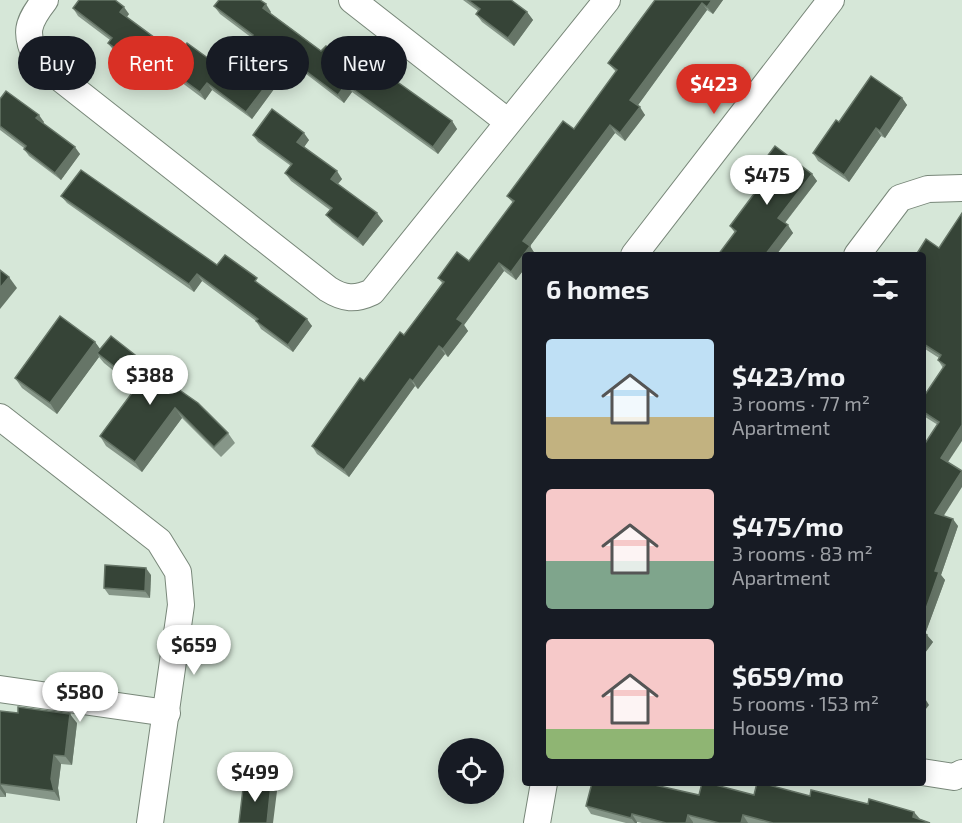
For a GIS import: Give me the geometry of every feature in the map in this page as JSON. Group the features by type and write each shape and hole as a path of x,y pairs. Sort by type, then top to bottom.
{"street":[{"path":"45,0 32,17 28,33 37,60 339,296 358,299 372,292 607,0"},
{"path":"352,0 508,122"},
{"path":"636,252 831,0"},
{"path":"859,252 900,198 928,189 962,188"},
{"path":"0,417 159,541 178,572 181,605 150,823"},
{"path":"0,689 167,713"},
{"path":"926,773 954,777 962,773"},
{"path":"537,823 543,786"}],"building":[{"path":"79,0 115,0 124,7 120,12 152,36 109,36 73,8"},
{"path":"219,0 260,0 266,4 263,8 301,36 252,36 214,6"},
{"path":"468,0 511,0 527,12 508,38 476,14 480,9"},
{"path":"655,0 712,0 707,7 702,3 630,100 640,107 620,133 610,125 523,241 530,246 526,252 522,252 522,257 511,272 499,263 457,319 463,323 443,349 439,346 413,381 410,379 344,470 312,446 360,378 364,381 400,332 404,335 444,282 438,278 457,252 469,261 514,201 507,196 563,121 574,129 617,70 608,63"},
{"path":"309,42 321,51 321,82 309,73"},
{"path":"194,48 206,57 206,84 200,92 194,88"},
{"path":"871,76 902,98 880,131 876,128 844,175 813,153 836,120 839,122"},
{"path":"407,89 452,121 433,147 354,90"},
{"path":"216,90 263,90 246,112"},
{"path":"331,90 342,90 338,95"},
{"path":"6,91 39,115 36,118 75,147 55,173 24,149 26,146 0,126 0,99"},
{"path":"272,109 304,133 297,142 337,171 331,179 377,213 358,239 326,215 332,208 285,173 292,164 253,135"},
{"path":"775,146 812,174 778,218 788,225 767,252 720,252 736,231 730,226 763,182 753,175"},
{"path":"81,170 217,265 225,255 257,278 255,281 307,319 288,345 256,321 258,319 197,274 189,284 61,196"},
{"path":"962,213 962,425 941,458 962,471 935,513 953,519 935,571 939,572 926,609 926,442 939,422 926,414 926,393 945,365 938,360 941,355 926,346 926,252 918,252 926,239 939,248"},
{"path":"0,270 9,277 0,288"},
{"path":"60,316 95,342 50,403 15,378"},
{"path":"111,336 144,362 142,364 198,403 228,433 214,447 175,408 135,462 100,436 138,385 97,353"},
{"path":"105,565 146,568 145,591 104,588"},
{"path":"18,707 70,714 65,756 54,755 51,779 54,791 0,784 0,711 18,713"},
{"path":"244,780 271,784 267,823 239,823"},
{"path":"591,786 659,786 699,795 701,786 720,786 754,795 756,786 772,786 810,796 811,790 868,804 869,799 914,812 913,817 930,823 773,823 743,815 741,823 719,823 688,815 686,823 666,823 632,814 631,818 586,806"}]}
